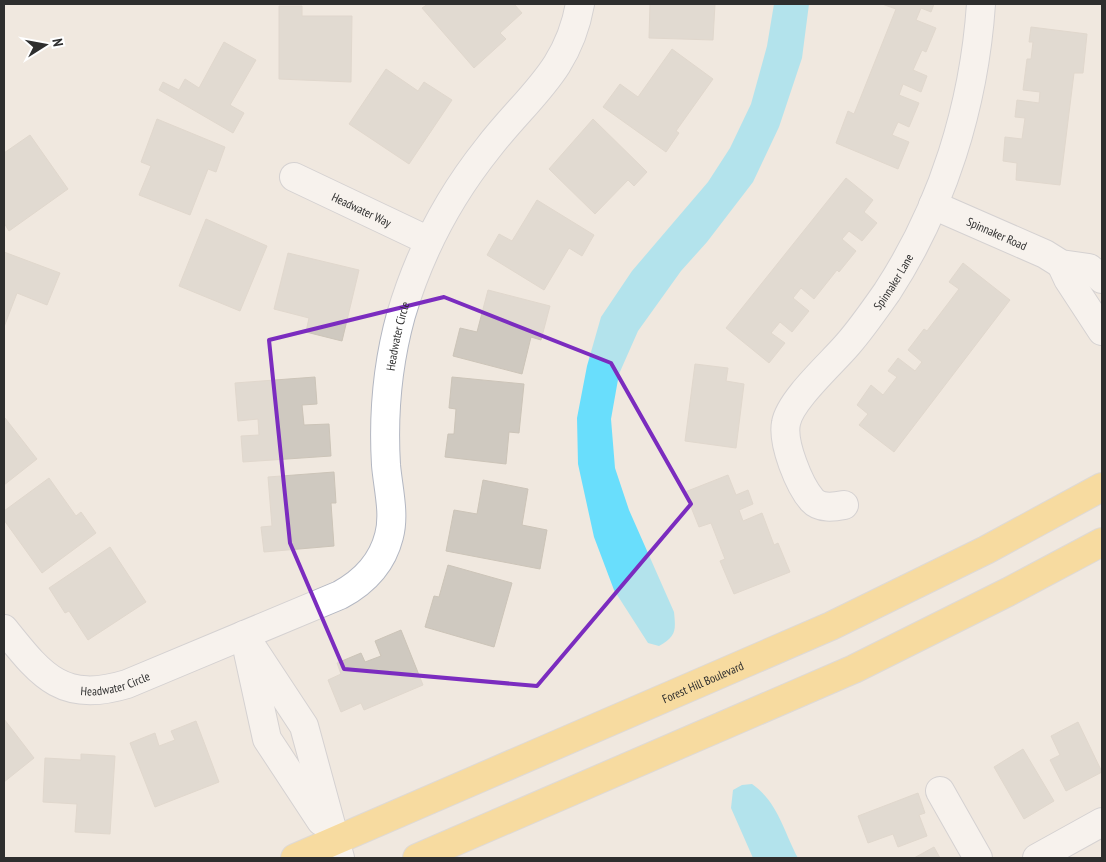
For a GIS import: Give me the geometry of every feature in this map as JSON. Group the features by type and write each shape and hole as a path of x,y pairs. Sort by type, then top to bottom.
{"main road":[{"name":"Forest Hill Boulevard","path":"295,858 337,850 831,626 986,550 1102,488"},
{"path":"417,858 854,669 1008,592 1102,542"}],"street":[{"name":"Headwater Circle","path":"4,629 35,668 48,678 62,685 94,691 127,684 244,635 354,587 372,571 384,551 392,520 386,464 386,408 393,353 412,281 429,241 456,192 483,155 542,88 560,62 573,32 580,4"},
{"name":"Spinnaker Lane","path":"844,505 827,507 813,501 789,455 785,439 786,422 792,407 849,343 887,291 919,236 949,164 967,103 978,41 981,4"},
{"name":"Headwater Way","path":"294,177 429,241"},
{"name":"Spinnaker Road","path":"933,205 1061,264 1089,268 1102,279"},
{"path":"1061,264 1068,280 1102,331"},
{"path":"244,635 267,739 337,850"},
{"path":"244,635 304,726 337,850"},
{"path":"940,790 978,858"},
{"path":"1037,858 1102,822"}],"highlighted area":[{"path":"444,297 611,363 691,504 537,686 344,669 290,543 269,340"}],"water":[{"path":"774,4 809,4 802,58 779,127 753,182 707,242 681,271 638,331 619,374 611,419 615,468 629,510 674,612 674,632 669,639 659,646 648,643 614,590 594,537 578,464 577,418 587,366 601,317 632,271 708,182 730,148 751,104 767,46"},
{"path":"752,784 761,791 774,808 798,858 753,858 731,808 733,790 742,785"}],"building":[{"path":"428,4 514,4 522,13 500,33 506,39 474,68 422,8"},
{"path":"650,4 715,4 713,40 649,38"},
{"path":"882,4 934,4 931,12 921,8 916,20 936,28 926,52 922,50 913,70 927,76 921,92 903,84 899,95 919,103 909,127 898,122 892,135 909,142 898,169 836,143 848,111 854,114 896,9"},
{"path":"279,6 302,6 302,16 352,16 351,82 279,79"},
{"path":"1031,27 1087,34 1083,73 1074,73 1060,185 1016,180 1017,163 1003,161 1005,137 1022,139 1025,118 1015,117 1017,100 1039,103 1040,92 1023,90 1027,59 1031,59 1033,42 1029,42"},
{"path":"224,42 256,60 230,105 244,113 233,133 159,90 163,82 179,90 185,79 199,88"},
{"path":"672,49 713,79 676,131 679,133 666,152 603,107 620,84 638,97"},
{"path":"386,69 418,91 424,82 452,100 409,164 349,124"},
{"path":"157,119 225,147 216,172 208,169 190,215 139,195 151,166 141,162"},
{"path":"593,119 647,172 634,186 628,180 595,214 549,169"},
{"path":"30,135 68,189 9,231 4,223 4,153"},
{"path":"846,178 873,200 864,212 877,223 862,241 849,231 842,239 856,251 839,272 837,270 814,299 801,288 793,298 809,311 792,332 780,322 771,333 785,343 769,363 726,328"},
{"path":"537,200 594,235 582,256 569,248 544,290 487,255 499,234 512,241"},
{"path":"206,219 267,246 240,311 179,286"},
{"path":"4,252 60,273 47,305 17,293 4,327"},
{"path":"288,253 359,270 342,341 306,332 309,318 274,309"},
{"path":"963,263 1010,300 894,452 859,425 868,414 857,405 871,385 883,395 897,377 888,371 898,358 915,371 922,362 908,350 924,329 927,331 959,289 949,282"},
{"path":"488,290 550,306 541,340 531,337 522,374 453,356 460,328 477,332"},
{"path":"695,364 728,368 726,381 744,384 736,448 685,441"},
{"path":"315,377 317,404 302,405 304,425 329,424 331,456 243,462 241,436 259,435 258,419 238,421 235,383"},
{"path":"452,377 524,384 519,433 509,432 506,464 445,457 448,434 454,434 456,409 449,408"},
{"path":"4,419 37,459 4,485"},
{"path":"334,472 336,503 331,503 334,546 264,552 261,527 272,526 268,477"},
{"path":"728,475 736,495 748,490 753,504 739,510 743,521 762,513 774,545 778,543 790,572 734,594 720,561 725,559 711,523 699,527 685,492"},
{"path":"49,478 76,516 81,512 96,533 42,573 4,520 4,511"},
{"path":"483,480 528,489 522,525 547,530 540,569 446,551 454,510 477,514"},
{"path":"110,547 146,602 88,640 69,611 65,613 49,588"},
{"path":"448,565 512,583 494,647 425,627 434,596 439,597"},
{"path":"401,630 423,685 364,710 361,703 341,712 328,680 341,674 337,663 361,653 365,662 381,656 375,641"},
{"path":"4,719 34,758 4,782"},
{"path":"196,721 219,782 155,807 130,743 155,733 159,746 175,740 171,731"},
{"path":"1078,722 1102,772 1066,791 1050,760 1060,755 1051,736"},
{"path":"1023,749 1054,801 1024,819 994,767"},
{"path":"81,754 115,756 110,834 75,832 77,804 43,802 45,758 81,760"},
{"path":"918,793 925,813 919,815 927,836 898,847 893,834 868,843 858,816"},
{"path":"934,847 940,858 914,858"}]}
